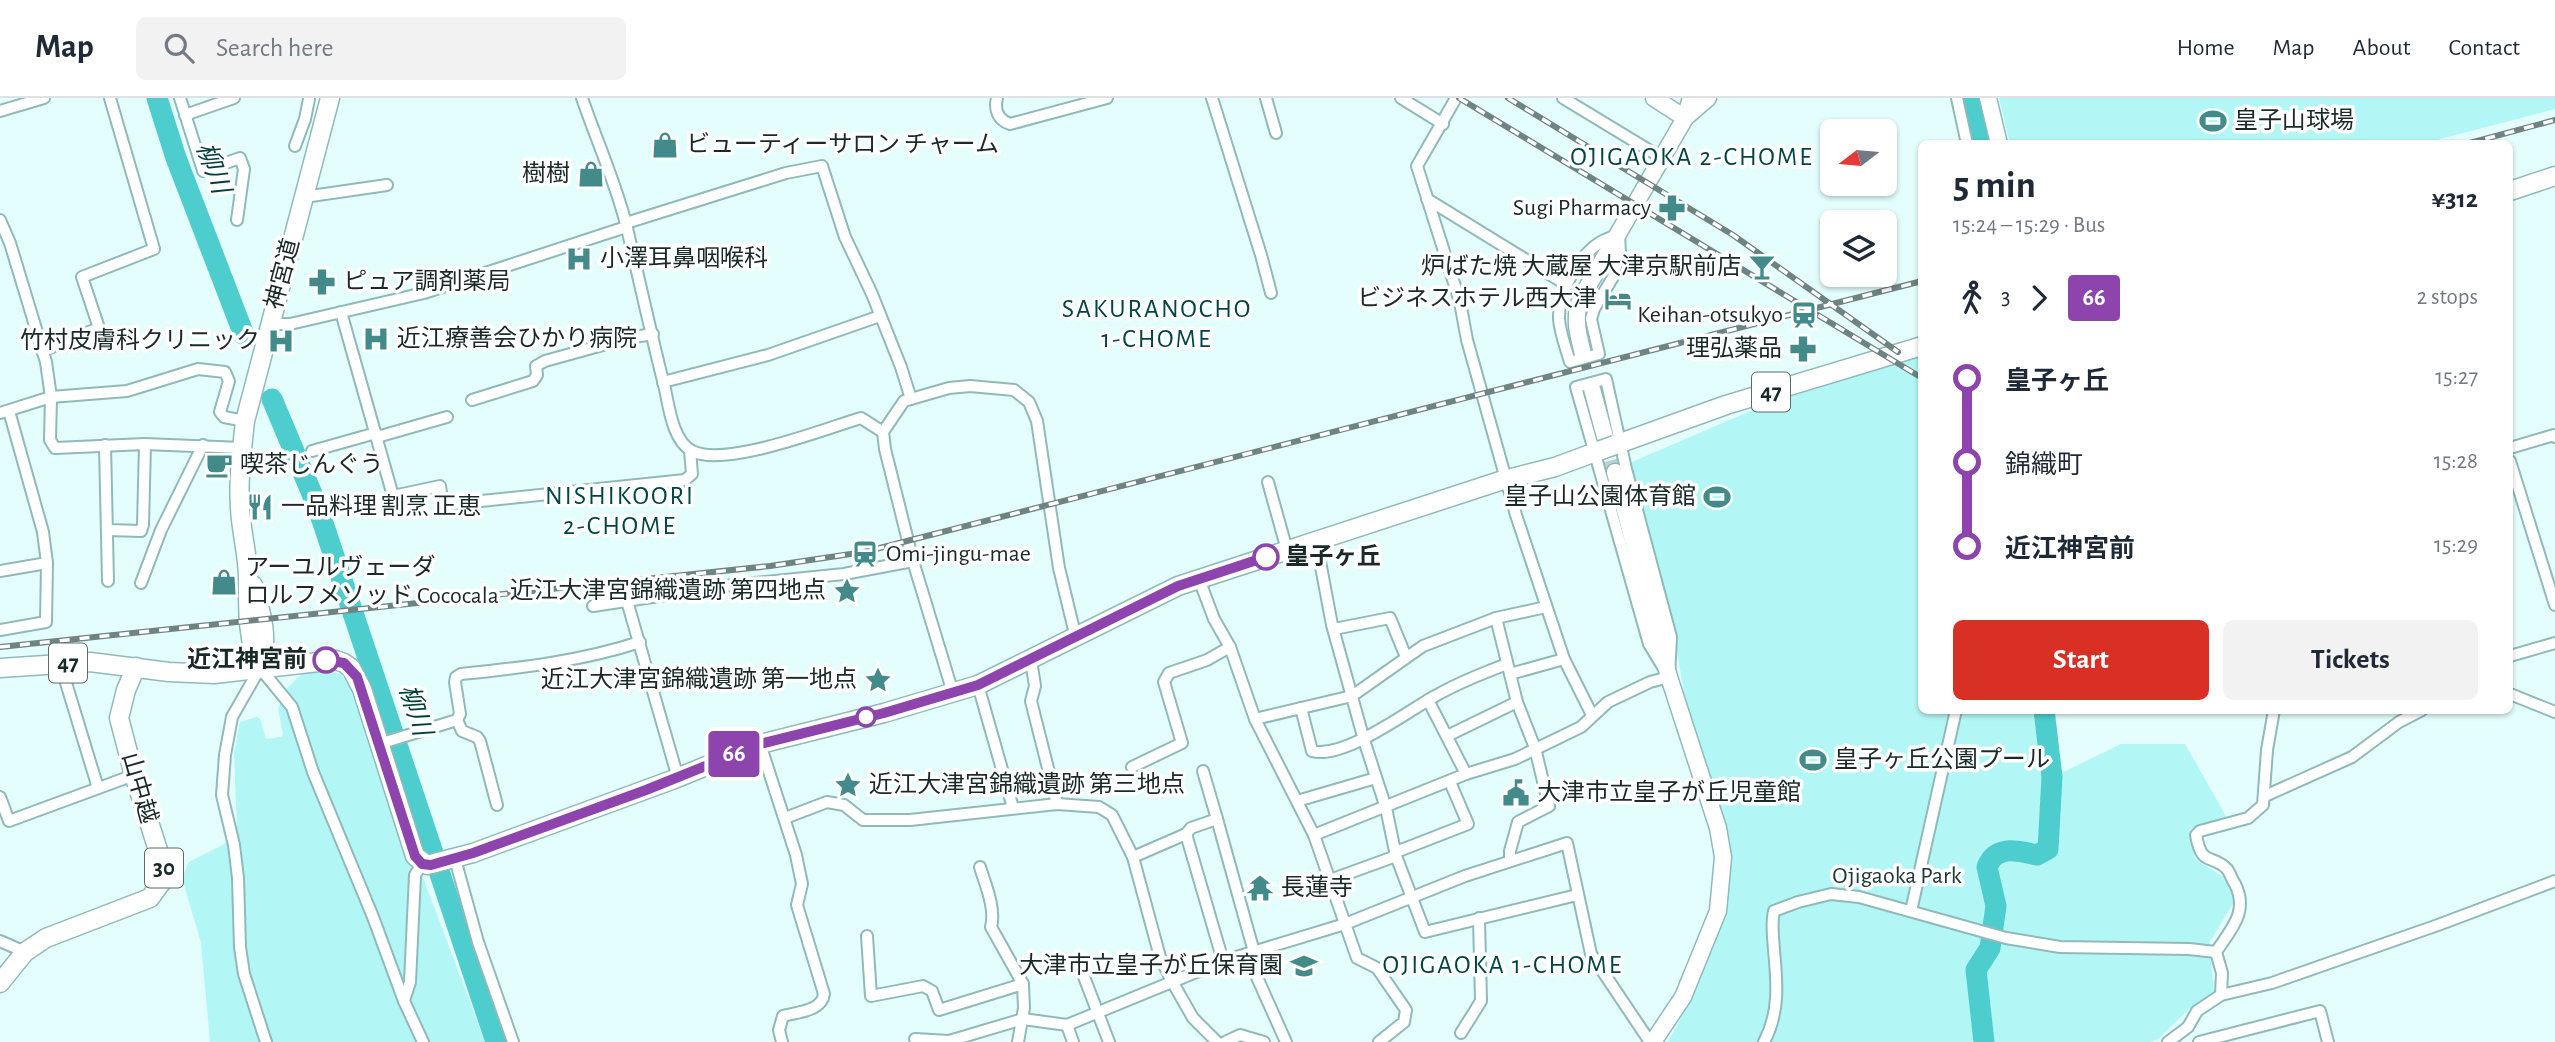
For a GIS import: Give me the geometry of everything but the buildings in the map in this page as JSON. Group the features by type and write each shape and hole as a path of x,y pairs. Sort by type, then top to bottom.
{"main road":[{"name":"神宮道","path":"260,668 266,651 262,620 248,576 239,495 245,421 329,101"},
{"path":"2513,190 2555,176"},
{"name":"47","path":"438,862 568,820 760,744 978,685 1178,586 1506,479 1555,467 1607,445 1726,405 1918,347"},
{"path":"136,667 206,674 328,659 344,663 351,668 362,689 383,743 415,856 438,862"},
{"name":"47","path":"0,668 89,662 136,667"},
{"name":"山中越","path":"0,983 25,952 46,938 150,898 163,880 164,869 134,775 120,718 126,690 136,667"}],"street":[{"path":"0,111 44,98"},
{"path":"42,351 99,328 82,277 155,249 110,98"},
{"path":"180,98 202,171 240,158 244,169 237,220"},
{"path":"185,115 234,98"},
{"path":"341,312 393,496 440,486 443,505 685,480 692,474 690,450 678,433 663,382 626,225 582,98"},
{"path":"997,98 997,114 1002,121 1010,124 1107,98"},
{"path":"1212,98 1271,293"},
{"path":"1266,98 1276,133"},
{"path":"1401,98 1443,124"},
{"path":"1456,98 1417,166 1460,302 1467,340 1506,479 1546,607 1564,659 1592,715"},
{"path":"1563,98 1662,158"},
{"path":"1654,98 1685,118"},
{"path":"1583,354 1576,323 1578,305 1685,118 1691,98"},
{"path":"1685,118 1708,98"},
{"path":"1957,98 1966,140"},
{"path":"1988,98 1998,140"},
{"path":"295,146 309,99 329,101"},
{"path":"270,324 290,324 424,293 786,173 822,166 845,237 862,269 911,399"},
{"path":"304,197 387,185"},
{"path":"1427,200 1567,285"},
{"path":"0,220 10,243 42,351 51,397 50,440 54,448 145,444 242,448"},
{"path":"1619,234 1620,253 1613,277 1591,319 1599,354 1570,362 1559,318 1567,285 1587,253 1619,234"},
{"path":"663,382 768,355 880,316"},
{"path":"472,400 533,381 537,375 536,366 545,361 628,338 653,334"},
{"path":"0,630 46,622 47,563 43,532 5,412 51,397 127,391 198,369 225,372 229,381 220,412 224,417 245,421"},
{"path":"1607,445 1605,379 1576,387 1607,445 1626,469 1671,637 1669,677"},
{"path":"883,432 904,401 949,388 970,386 1014,390 1029,402 1037,421 1059,568 1076,638"},
{"path":"1592,389 1607,445 1649,644 1659,665 1669,677"},
{"path":"312,451 447,417"},
{"path":"690,450 725,456 862,418 883,432 897,502 953,693"},
{"path":"2513,447 2554,435 2555,437"},
{"path":"107,530 141,531 145,444"},
{"path":"105,445 108,581"},
{"path":"141,583 161,530 203,445"},
{"path":"2513,471 2555,605"},
{"path":"915,1039 949,1041 1023,1019 1067,1025 1223,961 1345,924 1510,861 1567,843 1591,954 1651,1042 1683,998 1718,911 1723,857 1718,828 1669,677 1615,472"},
{"path":"1268,482 1287,550"},
{"path":"1316,540 1334,629 1364,740 1386,808 1396,854 1425,932 1577,895"},
{"path":"593,606 724,586 844,574 913,561"},
{"path":"0,571 47,563"},
{"path":"1199,579 1214,619 1230,647 1255,719 1314,835 1357,958 1377,968 1406,1010 1404,1022 1379,1042"},
{"path":"627,601 678,778"},
{"path":"1255,719 1352,696 1423,646 1496,618 1546,607"},
{"path":"1334,629 1390,618 1406,657"},
{"path":"1496,618 1517,702 1535,748 1549,806 1518,822 1510,861"},
{"path":"497,805 480,741 462,731 457,720 460,713 456,677 461,674 531,667 602,655 640,642"},
{"path":"2513,655 2555,643"},
{"path":"1132,767 1182,743 1164,682 1169,673 1207,660 1230,647"},
{"path":"1301,708 1312,751 1320,753 1364,740 1466,680 1564,659"},
{"path":"1031,660 1035,686 1031,701 1058,804"},
{"path":"60,663 98,788"},
{"path":"266,1042 244,974 234,845 222,794 232,717 260,668 292,708 313,772 373,917 404,1001 423,1042"},
{"path":"1314,835 1466,774 1515,759 1581,727 1608,702 1650,682 1669,677"},
{"path":"978,685 1013,808"},
{"path":"2513,695 2555,712"},
{"path":"1428,700 1466,774"},
{"path":"1447,736 1517,702"},
{"path":"1911,911 1955,714"},
{"path":"2221,995 2222,973 2216,952 2238,919 2242,897 2227,869 2205,858 2199,849 2196,835 2200,831 2248,818 2263,805 2267,750 2273,714"},
{"path":"2264,796 2352,757 2399,722 2414,714"},
{"path":"383,743 457,720"},
{"path":"760,744 785,818 802,884 797,905 824,994 823,1002 817,1007 783,1016 779,1030 782,1042"},
{"path":"1203,771 1251,954 1286,1042"},
{"path":"0,797 9,821 134,775"},
{"path":"1297,802 1376,778"},
{"path":"1330,880 1468,824 1450,782"},
{"path":"785,818 827,802 844,805 863,820 910,820 1058,804 1099,807 1112,815 1133,857 1160,957 1172,984 1193,1018 1217,1042"},
{"path":"1133,857 1186,834 1191,828 1217,819"},
{"path":"1186,834 1223,961"},
{"path":"404,1001 410,982 415,875 438,862 478,942 513,1042"},
{"path":"980,867 989,898 993,921 991,927 1023,984 1023,1019 1018,1042"},
{"path":"2168,1042 2188,1027 2197,1011 2221,995 2272,983 2555,881"},
{"path":"1764,1042 1776,1007 1771,921 1774,911 1831,894 1859,897 2006,938 2060,947 2189,949 2216,952"},
{"path":"1461,1033 1481,1001 1479,918"},
{"path":"867,936 871,996 923,986 932,991 939,1010 1023,984"},
{"path":"0,941 25,952"},
{"path":"1081,969 1109,1042"},
{"path":"2188,1027 2198,1042 2320,1011 2328,1042"},
{"path":"1067,1025 1073,1042"},
{"path":"1226,1042 1240,1035 1264,1042"}],"green space":[{"path":"1999,98 2555,98 2555,109 2436,140 2009,140"},
{"name":"Ojigaoka Park","path":"1918,354 1918,714 2047,714 2057,775 2121,744 2185,744 2227,818 2189,829 2195,859 2223,877 2235,900 2209,943 2214,991 2189,1009 2158,1039 2151,1042 1668,1042 1690,1001 1726,915 1731,870 1718,804 1685,698 1677,652 1630,468 1632,462 1762,406"},
{"path":"323,669 341,674 352,689 485,1042 210,1042 201,943 182,878 189,862 228,842 237,830 234,753 240,722 257,717 266,739 281,737 283,734 278,709 287,688 302,674"}],"waterway":[{"name":"柳川","path":"157,98 176,158 244,335"},
{"path":"1973,98 1983,140"},
{"name":"柳川","path":"272,399 318,508 496,1042"},
{"path":"1984,1042 1976,970 1990,948 1996,906 1987,867 1991,860 2002,852 2015,851 2037,855 2048,849 2052,777 2044,714"}],"tunnel":[{"path":"1583,354 1592,389"},
{"path":"1605,437 1615,472"}],"railway":[{"path":"1459,98 1918,376"},
{"path":"1508,98 1733,235 1898,352"},
{"path":"2481,140 2555,120"},
{"path":"0,647 770,566 864,552 1918,282"}],"bus line":[{"name":"66","path":"326,660 344,663 357,677 415,856 422,864 431,865 568,820 760,744 884,713 978,685 1178,586 1266,557"}],"place":[{"name":"皇子山球場","path":"2213,121"},
{"name":"ビューティーサロン チャーム","path":"665,145"},
{"name":"樹樹","path":"591,174"},
{"name":"Sugi Pharmacy","path":"1672,208"},
{"name":"小澤耳鼻咽喉科","path":"579,259"},
{"name":"炉ばた焼 大蔵屋 大津京駅前店","path":"1762,267"},
{"name":"ピュア調剤薬局","path":"322,282"},
{"name":"ビジネスホテル西大津","path":"1618,299"},
{"name":"Keihan-otsukyo","path":"1804,315"},
{"name":"近江療善会ひかり病院","path":"376,339"},
{"name":"竹村皮膚科クリニック","path":"281,341"},
{"name":"理弘薬品","path":"1803,349"},
{"name":"喫茶じんぐう","path":"219,465"},
{"name":"皇子山公園体育館","path":"1717,497"},
{"name":"一品料理 割烹 正恵","path":"260,507"},
{"name":"Omi-jingu-mae","path":"865,554"},
{"name":"皇子ヶ丘","path":"1266,557"},
{"name":"アーユルヴェーダ ロルフメソッド Cococala","path":"224,582"},
{"name":"近江大津宮錦織遺跡 第四地点","path":"847,591"},
{"name":"近江神宮前","path":"326,660"},
{"name":"近江大津宮錦織遺跡 第一地点","path":"878,680"},
{"name":"皇子ヶ丘公園プール","path":"1813,760"},
{"name":"近江大津宮錦織遺跡 第三地点","path":"848,785"},
{"name":"大津市立皇子が丘児童館","path":"1516,793"},
{"name":"長蓮寺","path":"1260,888"},
{"name":"大津市立皇子が丘保育園","path":"1304,966"}],"district":[{"name":"OJIGAOKA 2-CHOME","path":"1692,157"},
{"name":"SAKURANOCHO 1-CHOME","path":"1157,324"},
{"name":"NISHIKOORI 2-CHOME","path":"620,511"},
{"name":"OJIGAOKA 1-CHOME","path":"1503,965"}]}
